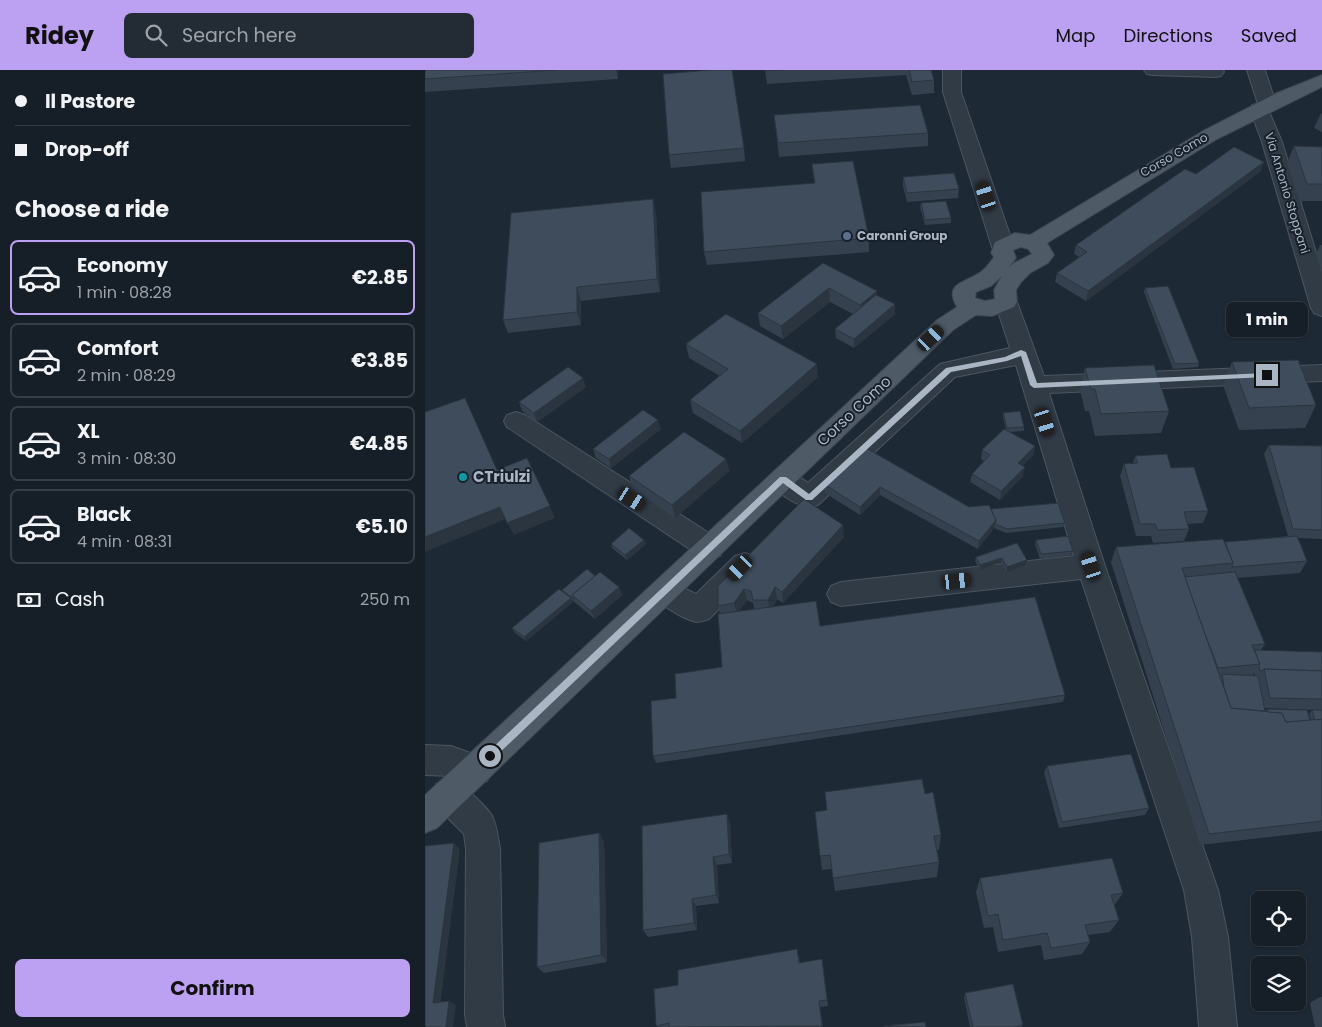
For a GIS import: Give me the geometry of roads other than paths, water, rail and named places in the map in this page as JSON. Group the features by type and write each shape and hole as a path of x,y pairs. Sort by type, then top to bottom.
{"main road":[{"name":"Corso Como","path":"1033,242 1153,165 1263,106 1322,80"},
{"path":"1015,240 1033,242 1042,252 1041,258 1037,262 1020,268 1005,290 1005,302 1000,307 992,310 973,307 967,302 964,296 965,290 971,285 985,280 994,271 1005,258 1002,253 1003,247 1015,240"},
{"name":"Corso Como","path":"436,806 945,325 973,307"}],"street":[{"path":"953,70 952,92 1003,247"},
{"path":"1153,70 1215,72"},
{"name":"Via Antonio Stoppani","path":"1256,70 1272,142 1322,308"},
{"path":"1005,302 1033,382 1091,566 1201,890 1210,936 1218,1027"},
{"path":"788,519 948,370 1007,359 1023,352"},
{"path":"1033,382 1322,373"},
{"path":"516,421 632,499 710,548"},
{"path":"783,479 809,498"},
{"path":"664,591 699,610 761,547"},
{"path":"841,594 1091,566"},
{"path":"425,760 451,761 476,770"},
{"path":"436,806 479,826 483,849 484,1015 486,1027"}],"place":[{"name":"Caronni Group","path":"847,236"},
{"name":"CTriulzi","path":"463,477"}]}
